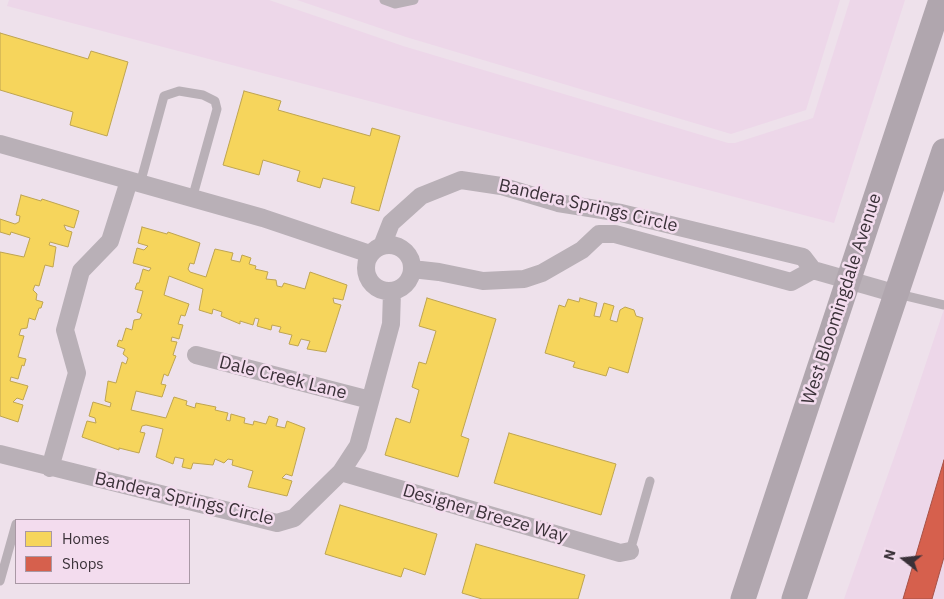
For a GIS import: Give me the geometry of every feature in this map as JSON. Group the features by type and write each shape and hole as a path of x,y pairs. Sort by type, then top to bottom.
{"main road":[{"name":"West Bloomingdale Avenue","path":"743,599 941,0"},
{"path":"794,599 944,151"}],"street":[{"path":"0,144 376,250 398,246 409,256 412,269 406,285 392,292 377,289 371,284 365,269 376,250"},
{"name":"Bandera Springs Circle","path":"376,250 391,223 421,196 461,180 501,186 558,203 621,213 802,256 813,270 897,294"},
{"path":"50,468 77,372 65,330 81,271 110,241 134,182"},
{"name":"Bandera Springs Circle","path":"412,269 439,272 483,281 524,279 542,272 582,250 599,234 615,234 791,282 813,270"},
{"name":"Bandera Springs Circle","path":"0,454 277,523 294,518 341,472 358,446 391,324 392,292"},
{"name":"Dale Creek Lane","path":"196,355 370,400"},
{"name":"Designer Breeze Way","path":"341,472 620,553 630,551"}],"lane":[{"path":"384,0 395,4 414,0"},
{"path":"134,182 164,96 179,91 203,95 215,101 217,109 192,198"},
{"path":"897,294 944,305"},
{"path":"630,551 650,481"},
{"path":"0,582 15,528"}],"shaded area":[{"path":"9,0 269,0 403,46 728,143 735,143 813,118 850,0 905,0 834,223 7,6"},
{"path":"297,0 840,0 806,110 731,134 406,37"},
{"path":"944,309 944,599 844,599 903,432"}],"building: Homes":[{"path":"0,33 88,59 91,51 128,62 107,136 70,125 73,112 0,90"},
{"path":"244,91 281,101 278,110 370,136 372,128 400,136 379,211 351,203 355,187 323,178 320,188 297,181 300,171 263,160 259,175 223,165"},
{"path":"21,195 41,201 42,199 79,211 74,228 64,225 66,230 72,232 68,247 50,242 49,245 56,247 53,267 45,265 39,286 35,285 33,290 37,294 36,300 43,302 41,308 39,308 35,320 29,318 27,328 21,329 19,335 24,336 18,357 26,359 18,379 11,377 10,381 28,386 23,400 17,398 13,402 23,405 18,422 0,416 0,252 24,257 30,238 11,232 10,235 0,232 0,219 15,224 19,222 20,216 16,215"},
{"path":"142,227 167,234 168,232 200,243 194,264 190,263 188,269 190,272 206,277 215,249 233,253 231,260 240,262 242,255 251,258 249,264 256,266 255,269 268,272 266,279 276,280 277,286 282,287 284,283 305,289 310,272 347,285 343,300 333,298 334,303 341,305 326,352 307,349 310,341 301,339 298,346 289,344 292,335 279,332 281,327 272,325 271,330 257,326 259,319 255,318 253,325 240,321 240,324 221,316 222,312 213,309 212,314 199,310 203,289 169,276 164,295 189,304 185,316 181,315 178,324 183,325 179,339 172,337 171,341 177,342 173,355 176,356 168,376 164,374 161,384 166,385 162,397 136,391 131,410 166,418 174,397 187,401 186,405 195,408 196,403 216,407 215,410 228,413 226,420 230,421 231,414 245,418 244,423 253,425 254,421 266,424 269,416 278,419 276,426 285,428 287,421 305,428 292,476 286,474 282,478 292,481 287,496 248,487 253,471 232,465 233,460 228,459 224,463 215,459 213,465 193,463 191,469 182,467 184,459 175,457 173,464 156,457 163,429 146,425 142,426 140,432 145,433 139,453 119,448 119,450 82,437 87,421 96,423 95,418 89,416 93,402 110,407 111,403 105,401 108,381 116,383 122,362 126,364 128,358 123,354 125,349 117,346 119,340 122,341 126,328 132,330 134,320 140,319 142,314 137,312 143,291 135,289 143,269 149,271 151,268 133,263 137,248 144,250 148,246 138,243"},
{"path":"427,298 496,319 461,436 469,439 458,477 385,455 396,418 410,423 419,390 412,387 419,362 426,364 436,331 419,326"},
{"path":"580,298 597,303 594,316 600,317 604,303 614,306 610,320 617,322 620,310 625,307 634,310 636,316 643,318 628,373 609,367 606,376 573,367 575,362 545,353 559,305 565,307 568,299 579,302"},
{"path":"509,433 616,464 601,515 494,483"},
{"path":"340,505 437,534 425,575 404,568 401,577 325,554"},
{"path":"476,544 585,575 578,599 482,599 462,593"}],"building: Shops":[{"path":"944,460 944,557 932,599 903,599"}]}
